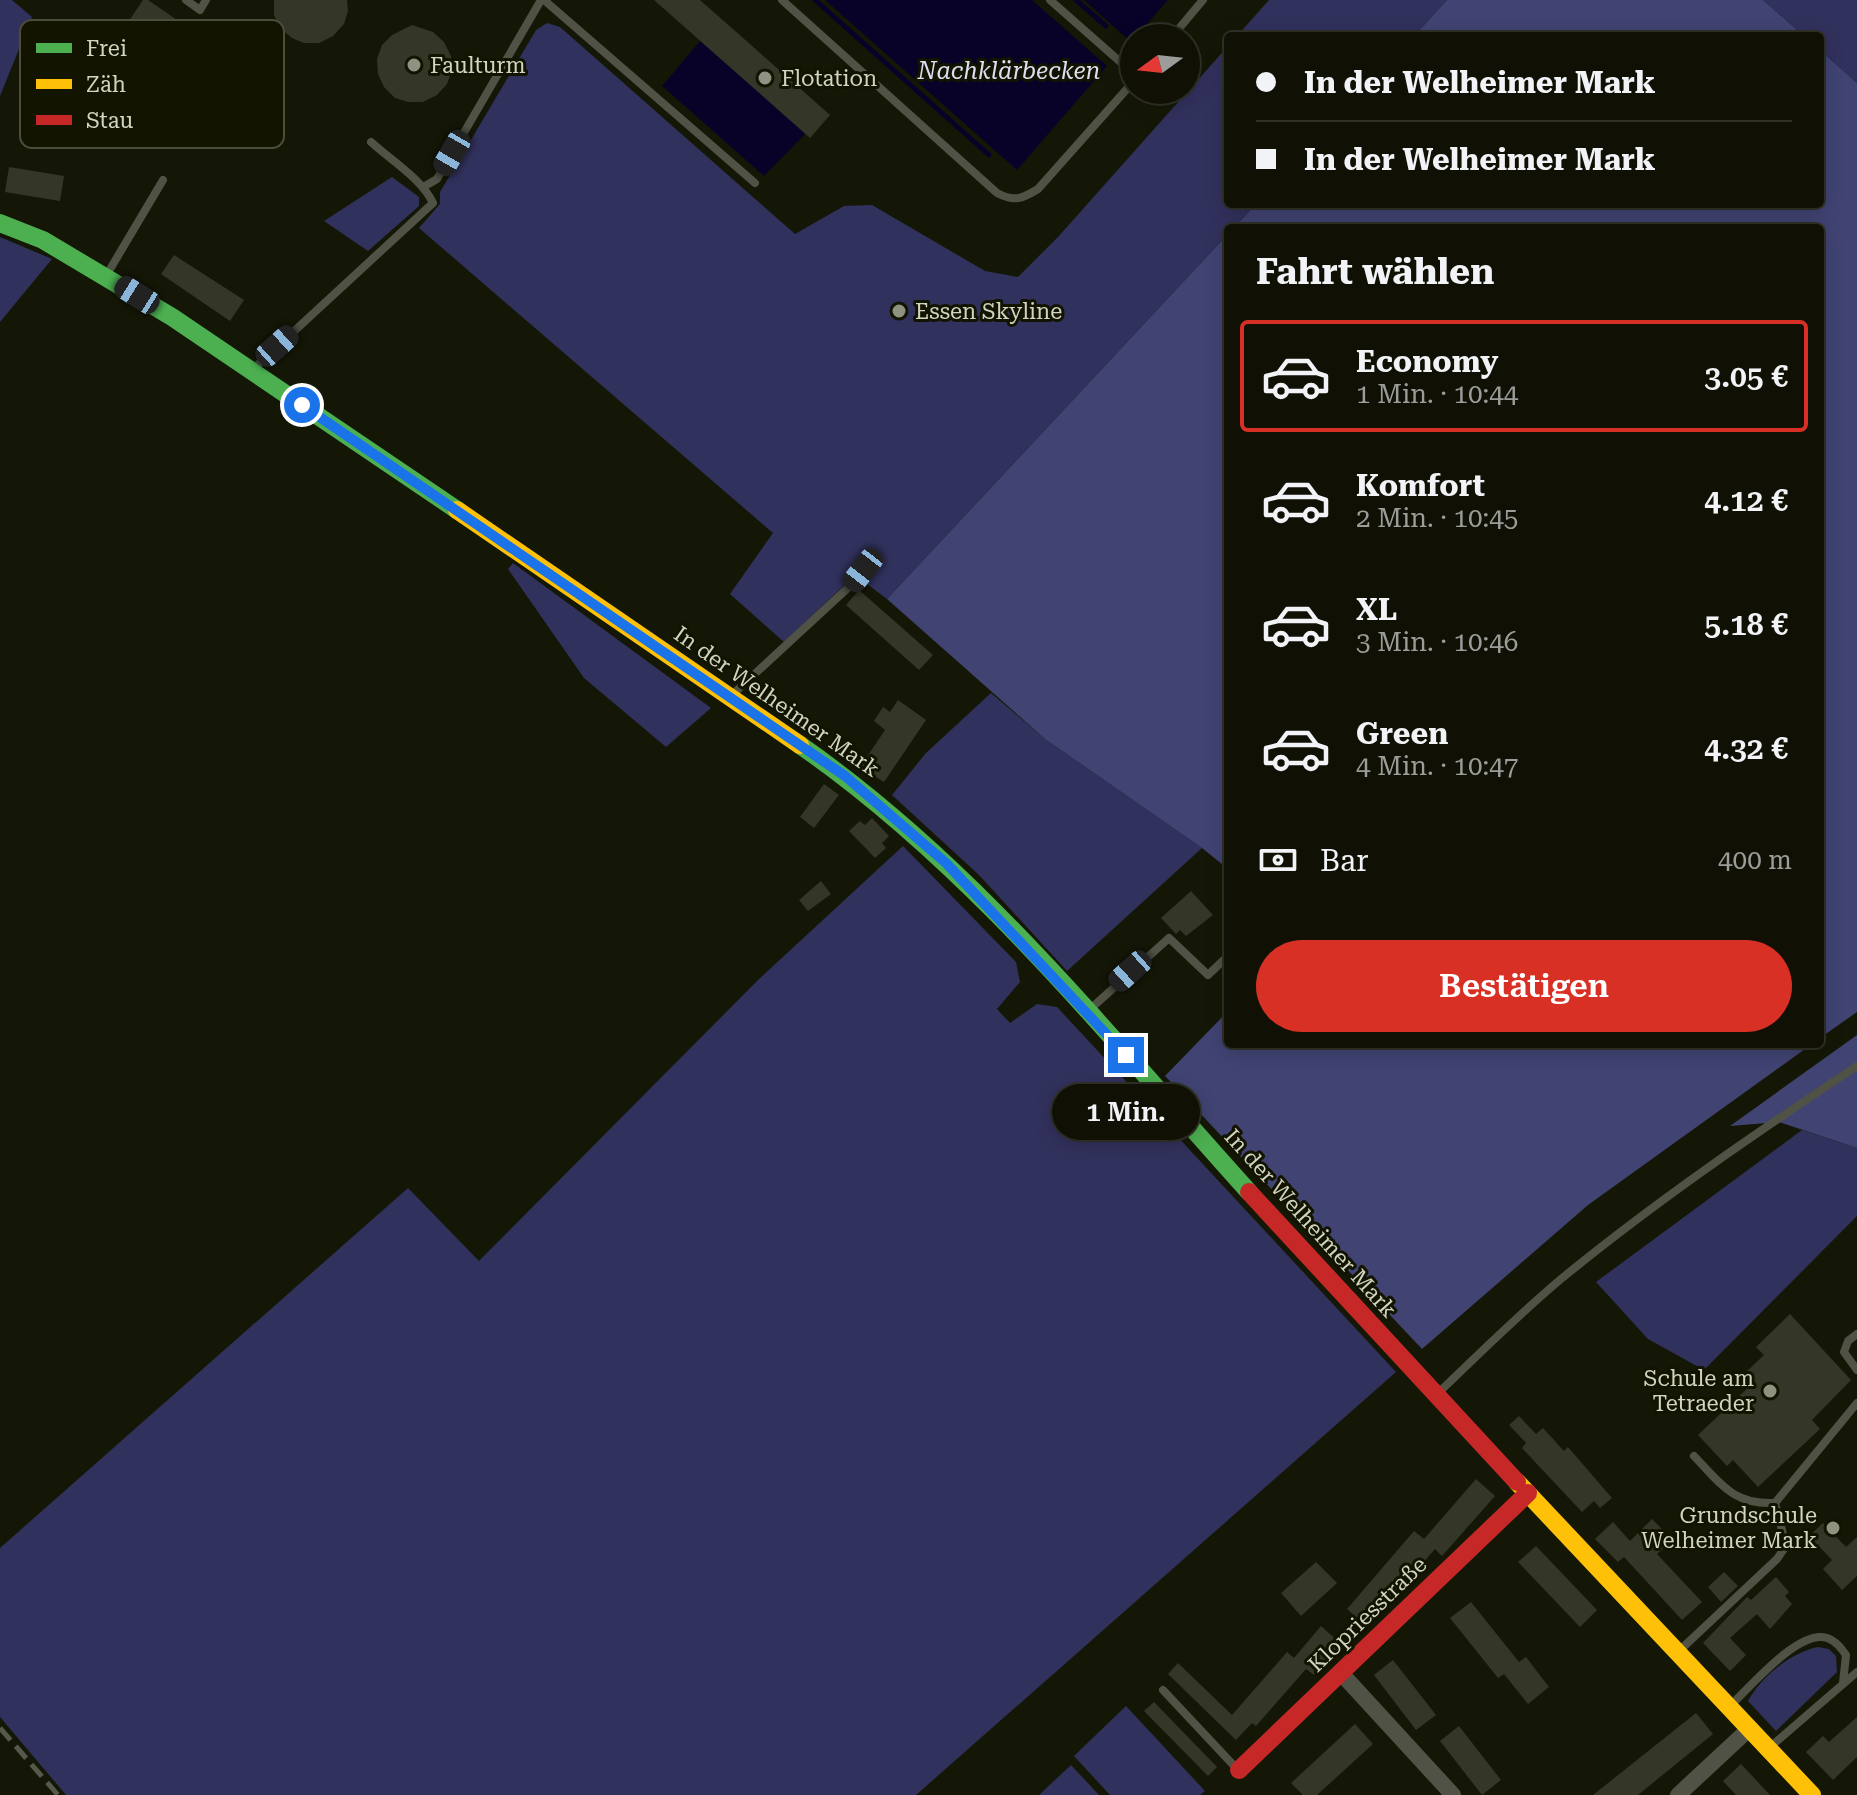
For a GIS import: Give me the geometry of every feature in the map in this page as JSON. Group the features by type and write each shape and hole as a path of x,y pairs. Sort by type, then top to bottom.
{"street":[{"name":"In der Welheimer Mark","path":"0,223 43,240 106,276 251,370 731,696 845,776 892,814 946,863 1087,1012 1436,1395 1812,1795"},
{"name":"Klopriesstraße","path":"1239,1770 1528,1493"},
{"path":"1341,1673 1453,1795"},
{"path":"1678,1795 1749,1729"}],"lane":[{"path":"186,0 200,10 206,0"},
{"path":"425,186 437,179 543,0 755,183"},
{"path":"782,0 997,193 1011,200 1024,198 1038,189 1120,97"},
{"path":"1050,0 1120,62"},
{"path":"1183,24 1203,0"},
{"path":"251,370 433,203 425,186 371,142"},
{"path":"106,276 163,180"},
{"path":"731,696 850,586 863,570"},
{"path":"1087,1012 1169,938 1208,975 1224,960"},
{"path":"1436,1395 1515,1320 1609,1242 1761,1129 1857,1066"},
{"path":"1857,1334 1848,1341 1844,1352 1857,1370"},
{"path":"1775,1503 1857,1403"},
{"path":"1694,1456 1731,1494 1743,1501 1775,1503"},
{"path":"1679,1652 1777,1559 1786,1546 1775,1503"},
{"path":"1729,1707 1790,1649 1816,1637 1832,1640 1846,1655 1843,1683"},
{"path":"1768,1748 1857,1672"},
{"path":"1163,1690 1239,1770"}],"shaded area":[{"path":"0,0 12,0 32,17 31,20 20,20 20,47 0,96"},
{"path":"1269,0 1447,0 1418,32 1241,32"},
{"path":"1447,0 1763,0 1799,32 1418,32"},
{"path":"1763,0 1857,0 1857,83 1824,54 1824,32 1799,32"},
{"path":"547,23 560,27 795,234 844,206 872,205 985,271 1018,277 1058,237 1176,104 1200,104 1200,77 1224,50 1224,208 1252,208 1238,224 1224,224 1224,238 887,599 855,575 784,642 730,594 773,533 419,228 440,204 440,192 536,30"},
{"path":"1824,54 1857,83 1857,1012 1824,1035 1824,224 1238,224 1252,208 1824,208"},
{"path":"392,177 419,197 419,206 368,251 324,221"},
{"path":"0,237 52,259 0,322"},
{"path":"1224,238 1224,866 1045,739 887,599"},
{"path":"513,563 711,708 666,747 584,678 508,569"},
{"path":"991,693 1045,739 1202,848 1067,971 979,875 892,795 926,753"},
{"path":"903,846 1016,962 1020,982 997,1009 1010,1023 1037,1004 1057,1007 1396,1372 916,1795 66,1795 0,1717 0,1548 408,1188 479,1261 758,980"},
{"path":"1224,1015 1224,1048 1806,1048 1588,1205 1422,1349 1165,1076"},
{"path":"1857,1035 1857,1148 1779,1122 1730,1126"},
{"path":"1802,1130 1857,1148 1857,1216 1704,1370 1648,1339 1596,1282"},
{"path":"1818,1647 1829,1649 1836,1656 1837,1672 1776,1731 1748,1701 1760,1683 1777,1667"},
{"path":"1126,1706 1205,1791 1200,1795 1110,1795 1074,1756"},
{"path":"1071,1765 1099,1795 1039,1795"}],"water":[{"name":"Nachklärbecken","path":"825,0 1032,0 1107,66 1017,170"},
{"name":"Nachklärbecken","path":"1084,0 1168,0 1147,24 1120,24 1120,32"},
{"path":"700,41 806,133 764,176 662,86"}],"building":[{"path":"143,0 148,0 177,20 129,20"},
{"path":"274,0 347,0 344,24 333,36 319,43 304,43 292,38 284,31 284,20 276,20"},
{"name":"Flotation","path":"654,0 700,0 830,115 810,138"},
{"name":"Faulturm","path":"412,25 433,32 444,42 451,56 452,70 447,84 437,95 423,102 395,98 384,87 378,74 377,59 382,45 392,35"},
{"path":"9,167 64,176 60,201 5,192"},
{"path":"174,255 244,300 230,321 161,274"},
{"path":"859,590 933,655 919,670 846,605"},
{"path":"898,700 926,720 884,782 860,767 885,730 874,721 883,707 890,712"},
{"path":"824,784 839,795 814,828 800,817"},
{"path":"872,818 889,836 882,843 886,848 875,858 849,831 860,821 865,825"},
{"path":"821,881 831,894 808,911 799,900"},
{"path":"1191,891 1213,915 1186,936 1180,930 1176,934 1161,918"},
{"path":"1790,1314 1851,1380 1812,1420 1820,1429 1758,1487 1733,1460 1727,1466 1698,1435 1752,1384 1743,1375 1764,1355 1756,1347"},
{"path":"1519,1416 1536,1434 1543,1428 1564,1451 1568,1447 1612,1498 1600,1508 1594,1501 1582,1512 1522,1448 1526,1443 1509,1425"},
{"path":"1476,1479 1495,1496 1442,1556 1435,1549 1367,1627 1347,1609 1414,1531 1424,1539"},
{"path":"1652,1519 1663,1530 1659,1534 1668,1544 1657,1554 1702,1602 1682,1620 1624,1557 1618,1562 1595,1539 1613,1522 1630,1541"},
{"path":"1823,1523 1846,1547 1857,1537 1857,1576 1842,1590 1823,1569 1832,1560 1809,1536"},
{"path":"1536,1546 1597,1610 1580,1627 1518,1562"},
{"path":"1316,1562 1337,1583 1301,1616 1281,1593"},
{"path":"1724,1572 1738,1586 1721,1602 1708,1587"},
{"path":"1776,1577 1789,1592 1785,1596 1792,1604 1770,1629 1757,1614 1730,1638 1746,1655 1730,1671 1703,1643 1747,1597 1751,1600"},
{"path":"1471,1602 1519,1662 1526,1657 1549,1687 1528,1704 1504,1674 1498,1678 1450,1618"},
{"path":"1321,1626 1341,1644 1314,1675 1306,1669 1256,1726 1252,1723 1236,1740 1168,1674 1178,1663 1232,1715 1287,1652 1294,1658"},
{"path":"1393,1660 1436,1715 1416,1730 1374,1675"},
{"path":"1154,1702 1217,1767 1208,1776 1144,1711"},
{"path":"1696,1713 1713,1734 1638,1795 1593,1795"},
{"path":"1857,1717 1857,1757 1833,1780 1806,1752 1823,1736 1829,1742"},
{"path":"1355,1724 1373,1744 1317,1795 1303,1795 1291,1783"},
{"path":"1459,1726 1501,1780 1482,1795 1440,1741"},
{"path":"1741,1764 1770,1795 1736,1795 1723,1781"}],"waterway":[{"path":"815,0 989,155"},
{"path":"1076,0 1106,26"}],"railway":[{"path":"0,1728 58,1795"}],"traffic: fast":[{"path":"0,223 43,240 172,317 457,510"},
{"path":"800,745 924,844 981,898 1091,1014 1249,1192"}],"traffic: slow":[{"path":"457,510 800,745"},
{"path":"1517,1482 1812,1795"}],"traffic: jam":[{"path":"1249,1192 1517,1482"},
{"path":"1239,1770 1528,1493"}],"place":[{"name":"Faulturm","path":"414,65"},
{"name":"Flotation","path":"765,78"},
{"name":"Essen Skyline","path":"899,311"},
{"name":"Schule am Tetraeder","path":"1770,1391"},
{"name":"Grundschule Welheimer Mark","path":"1833,1528"}],"route":[{"path":"302,405 845,776 946,863 1126,1055"}]}
